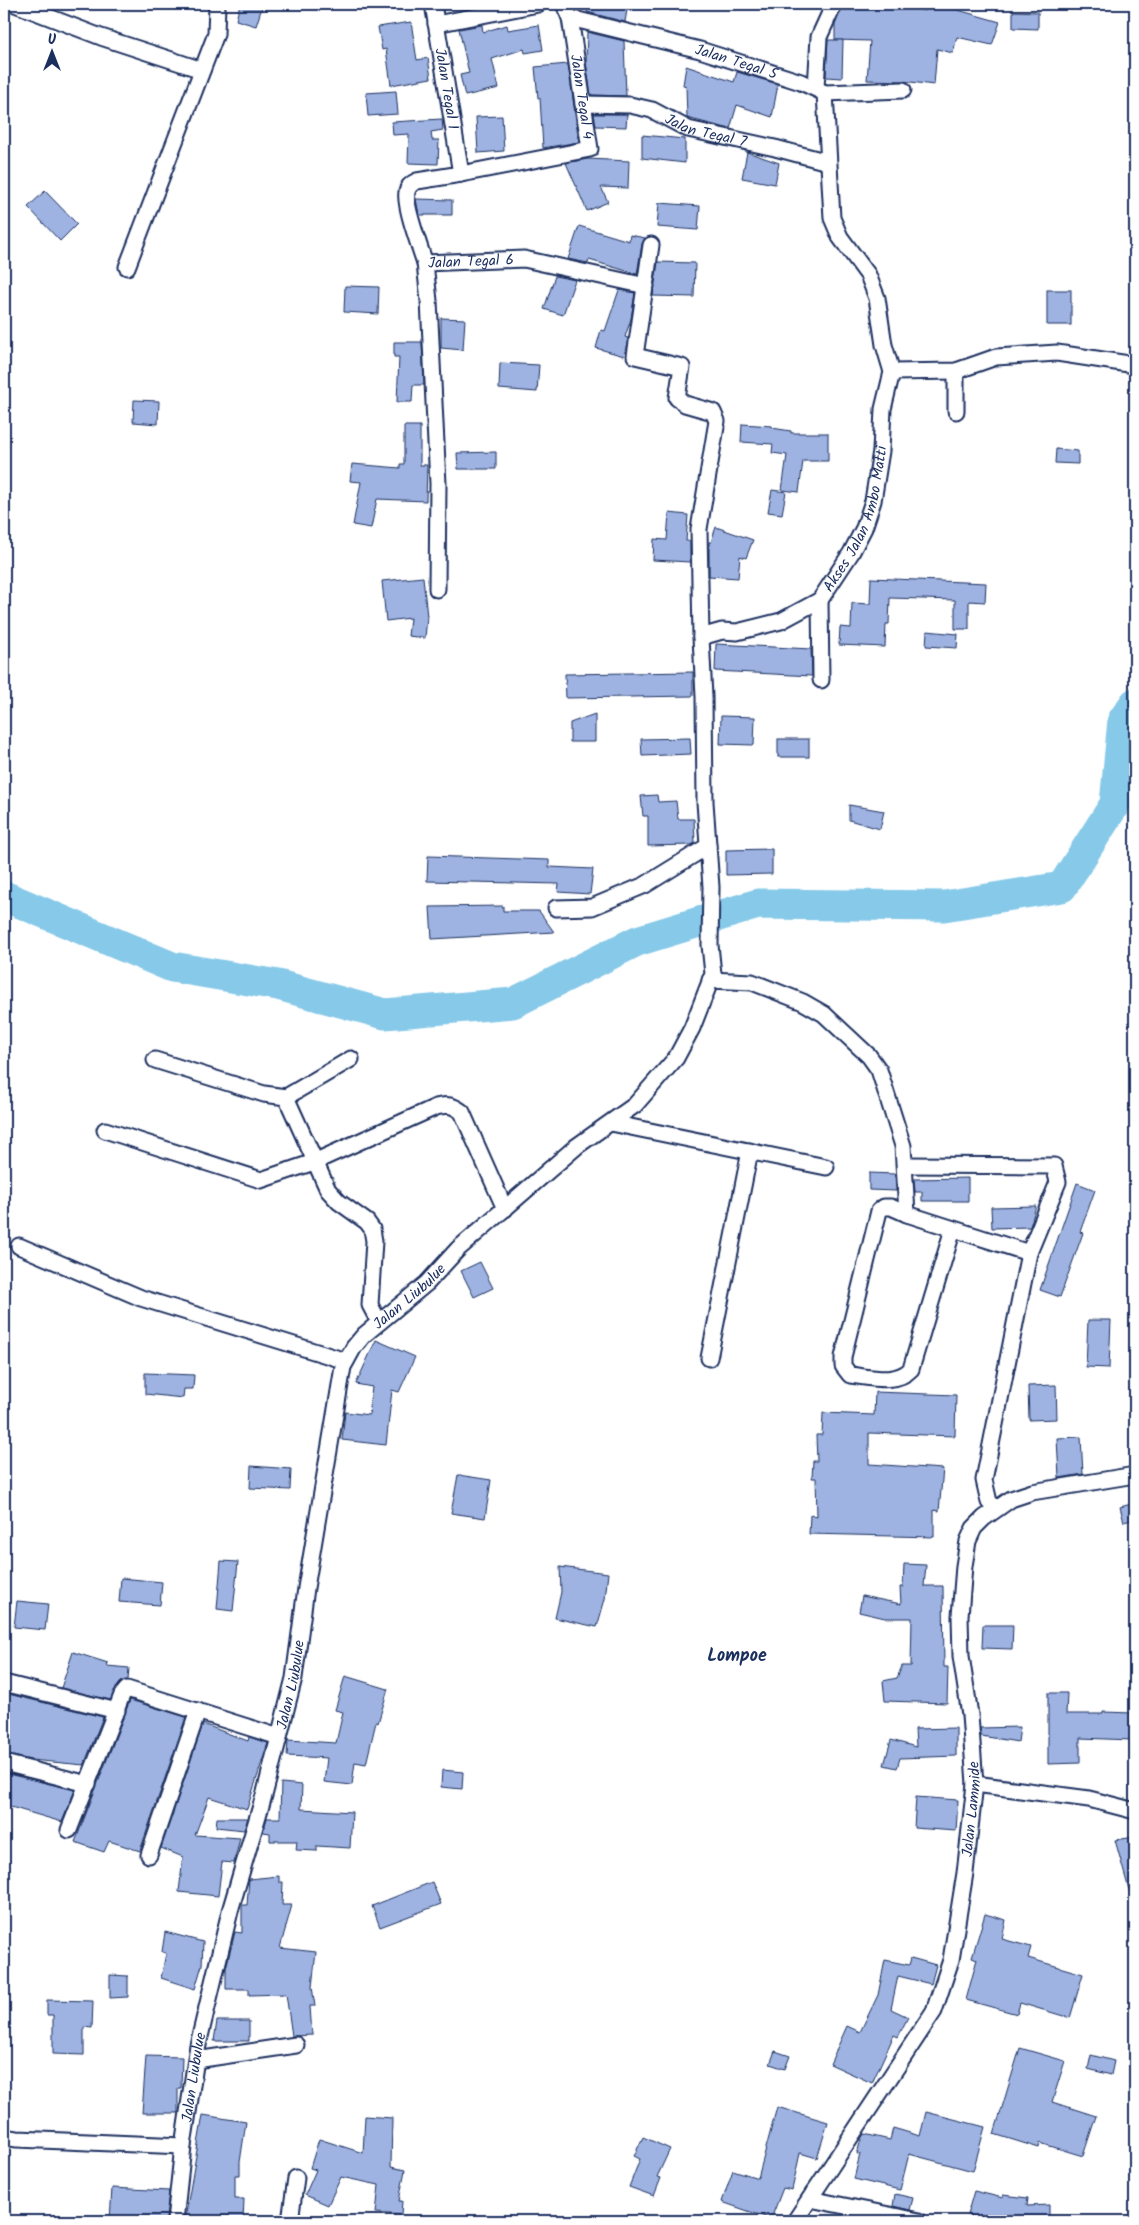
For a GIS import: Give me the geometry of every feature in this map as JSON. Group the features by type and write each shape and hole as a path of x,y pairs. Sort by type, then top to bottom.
{"street":[{"path":"15,4 101,37 202,70"},
{"path":"127,268 216,34 217,4"},
{"name":"Jalan Tegal 1","path":"433,4 461,174"},
{"path":"436,24 538,4"},
{"path":"834,4 818,37 832,218 840,237 868,275 878,298 884,345 892,372 956,370 996,357 1057,353 1135,365"},
{"name":"Jalan Tegal 5","path":"567,11 700,50 821,91 903,90"},
{"name":"Jalan Tegal 4","path":"461,174 589,150 590,146 567,11"},
{"name":"Jalan Tegal 7","path":"583,104 630,105 652,110 688,129 828,162"},
{"name":"Jalan Tegal 6","path":"461,174 417,181 411,184 408,189 407,202 425,263 524,259 646,286"},
{"path":"556,908 592,907 645,885 708,846 705,802 699,529 717,421 713,412 685,404 677,398 682,367 635,356 651,245"},
{"path":"425,263 429,301 438,484 437,589"},
{"path":"956,370 956,411"},
{"name":"Akses Jalan Ambo Matti","path":"701,637 722,630 737,632 781,621 820,600 851,553 864,528 873,501 882,451 883,409 892,372"},
{"path":"820,600 821,680"},
{"name":"Jalan Liubulue","path":"175,2221 183,2146 196,2060 214,1974 227,1920 265,1792 294,1678 334,1413 343,1367 359,1341 379,1322 427,1283 458,1249 577,1146 611,1123 640,1099 676,1058 692,1028 713,974 710,945 711,887 708,846"},
{"path":"710,980 752,982 777,990 803,1002 824,1014 869,1056 879,1070 903,1146 906,1165 907,1214"},
{"path":"155,1060 264,1094 286,1097 351,1059"},
{"path":"286,1097 328,1190 339,1202 367,1222 372,1229 374,1241 370,1305 379,1322"},
{"path":"104,1130 261,1180 314,1162 436,1107 446,1105 455,1107 462,1112 505,1209"},
{"path":"611,1123 826,1167"},
{"path":"709,1358 750,1151"},
{"path":"906,1165 1054,1166 1058,1182 1029,1253 984,1480 989,1502 996,1508"},
{"path":"953,1229 911,1369 904,1376 894,1378 850,1375 843,1366 843,1357 880,1211 884,1207 891,1207 907,1214 1029,1253"},
{"path":"19,1246 141,1298 346,1361"},
{"name":"Jalan Lammide","path":"795,2221 934,2011 951,1960 955,1942 975,1784 970,1715 961,1656 960,1616 968,1541 974,1528 996,1508 1011,1499 1032,1492 1135,1475"},
{"path":"4,1682 116,1711"},
{"path":"69,1830 122,1695 127,1689 279,1737"},
{"path":"149,1855 198,1711"},
{"path":"4,1763 88,1784"},
{"path":"975,1784 1089,1799 1135,1811"},
{"path":"196,2060 296,2045"},
{"path":"4,2136 17,2139 183,2146"},
{"path":"290,2221 296,2178"},
{"path":"810,2199 919,2221"}],"building":[{"path":"240,4 263,4 256,26 236,20"},
{"path":"587,4 628,4 625,22 587,12"},
{"path":"843,4 907,6 925,11 927,4 937,4 1000,22 992,45 957,37 953,53 937,49 934,85 903,81 867,80 870,41 835,40 835,25"},
{"path":"1013,11 1038,12 1038,29 1013,28"},
{"path":"411,22 417,60 428,58 431,78 391,85 386,49 382,50 378,27"},
{"path":"482,25 483,32 507,25 508,30 539,25 543,50 525,53 524,49 492,59 499,88 465,96 460,75 469,73 459,29"},
{"path":"587,32 624,41 626,96 591,95 586,62"},
{"path":"828,40 843,40 842,78 826,77"},
{"path":"568,64 579,142 543,148 540,98 538,98 535,67"},
{"path":"686,66 734,82 737,72 778,84 772,117 737,105 730,129 687,118 686,86 683,85"},
{"path":"396,91 398,114 368,116 366,93"},
{"path":"594,114 627,114 626,127 596,126"},
{"path":"502,116 504,151 478,153 476,117"},
{"path":"442,119 443,130 431,132 432,140 439,140 438,164 408,163 409,134 393,135 392,122"},
{"path":"642,135 685,139 685,163 642,158"},
{"path":"747,152 779,163 775,184 742,178"},
{"path":"588,159 629,161 628,188 601,187 608,202 587,211 566,163"},
{"path":"45,191 77,224 60,241 28,207"},
{"path":"416,199 452,200 452,215 419,215"},
{"path":"659,203 700,206 698,230 657,227"},
{"path":"579,226 629,241 630,235 645,238 642,244 637,274 589,260 588,263 568,259"},
{"path":"658,262 695,263 694,297 653,296"},
{"path":"555,276 575,280 563,315 544,309"},
{"path":"345,286 379,287 378,314 344,312"},
{"path":"619,290 635,293 631,319 625,337 628,338 624,356 596,348 601,330 605,331"},
{"path":"1047,290 1071,290 1071,325 1047,325"},
{"path":"441,318 465,319 463,350 441,348"},
{"path":"394,342 422,342 424,385 413,385 412,402 397,402 399,357 394,357"},
{"path":"500,363 539,365 537,392 499,389"},
{"path":"134,400 159,401 158,424 133,422"},
{"path":"742,424 772,426 772,428 791,431 791,433 828,433 828,461 803,461 799,492 782,490 787,455 772,453 773,444 741,442"},
{"path":"404,426 420,426 420,465 427,465 426,501 377,499 371,528 353,525 361,482 350,481 352,464 400,468 400,464 404,464"},
{"path":"1056,449 1078,451 1078,464 1055,463"},
{"path":"496,452 496,469 458,469 457,453"},
{"path":"772,490 786,492 782,514 768,512"},
{"path":"669,513 688,515 686,541 690,541 690,562 653,560 654,539 667,540"},
{"path":"716,527 753,540 746,558 740,556 738,578 709,576 709,542 711,542"},
{"path":"423,577 427,617 425,638 408,636 410,618 386,621 382,581"},
{"path":"871,578 986,583 985,602 969,601 969,629 955,629 955,600 890,598 889,624 886,624 885,647 839,645 840,627 851,628 852,603 870,604"},
{"path":"927,631 958,634 957,648 926,646"},
{"path":"716,644 811,649 812,676 715,671"},
{"path":"693,672 693,696 566,698 565,674"},
{"path":"595,714 595,742 570,742 570,723"},
{"path":"721,716 755,717 754,745 720,744"},
{"path":"690,738 691,754 642,756 641,739"},
{"path":"778,739 809,739 809,757 778,757"},
{"path":"657,795 658,802 676,801 678,819 694,819 695,843 691,845 648,846 648,816 643,816 641,796"},
{"path":"849,805 884,811 880,829 849,820"},
{"path":"772,849 772,874 726,875 726,850"},
{"path":"428,856 549,860 549,867 593,869 590,894 558,892 559,884 427,881"},
{"path":"503,906 503,911 539,911 554,932 432,939 430,907"},
{"path":"869,1173 895,1174 896,1191 869,1190"},
{"path":"968,1178 968,1201 922,1201 922,1192 915,1192 914,1179"},
{"path":"1077,1183 1095,1190 1080,1232 1083,1233 1060,1297 1040,1290"},
{"path":"1036,1206 1030,1227 992,1228 991,1207"},
{"path":"480,1262 493,1288 474,1297 461,1271"},
{"path":"1088,1320 1111,1320 1109,1368 1086,1367"},
{"path":"376,1340 415,1357 399,1392 392,1390 386,1445 342,1440 345,1412 369,1415 372,1387 356,1384"},
{"path":"145,1373 194,1375 193,1389 184,1389 183,1398 145,1394"},
{"path":"1056,1385 1057,1419 1029,1420 1028,1386"},
{"path":"875,1392 956,1395 955,1436 869,1433 869,1464 943,1469 939,1511 934,1510 934,1537 809,1534 810,1515 817,1516 816,1478 812,1478 813,1461 817,1461 816,1435 822,1435 823,1413 874,1415"},
{"path":"1081,1437 1083,1474 1059,1478 1057,1438"},
{"path":"251,1466 291,1469 290,1490 250,1488"},
{"path":"458,1475 491,1480 485,1518 451,1513"},
{"path":"1135,1503 1135,1519 1124,1522 1120,1507"},
{"path":"221,1561 238,1562 233,1611 217,1609"},
{"path":"904,1564 926,1565 924,1586 943,1586 944,1667 948,1667 947,1703 885,1701 883,1681 897,1678 902,1666 911,1666 912,1618 885,1618 859,1612 862,1596 901,1604 900,1587 903,1587"},
{"path":"560,1567 608,1573 605,1599 597,1627 555,1618 561,1592"},
{"path":"121,1578 162,1582 160,1605 119,1602"},
{"path":"17,1601 48,1604 45,1630 14,1627"},
{"path":"983,1625 1013,1625 1012,1649 982,1648"},
{"path":"73,1652 108,1663 107,1666 129,1668 128,1680 120,1683 110,1700 61,1688"},
{"path":"345,1676 388,1689 378,1723 376,1722 366,1764 355,1762 352,1785 324,1782 327,1758 287,1756 288,1740 336,1743 343,1712 335,1710"},
{"path":"4,1693 103,1717 84,1765 31,1760 4,1754"},
{"path":"1048,1693 1067,1693 1066,1714 1133,1713 1132,1740 1080,1738 1080,1763 1048,1764"},
{"path":"130,1700 186,1717 140,1851 109,1841 104,1852 75,1842"},
{"path":"203,1724 248,1741 249,1737 268,1743 247,1809 209,1797 195,1835 240,1838 234,1863 222,1862 218,1896 179,1892 183,1857 161,1848"},
{"path":"1020,1727 1018,1742 981,1736 980,1728"},
{"path":"956,1728 956,1756 900,1758 897,1768 884,1765 891,1740 916,1747 915,1729"},
{"path":"442,1770 463,1772 462,1789 441,1787"},
{"path":"4,1773 75,1790 62,1822 4,1805"},
{"path":"281,1783 302,1785 301,1809 352,1812 350,1848 317,1846 317,1851 296,1850 297,1841 270,1841 270,1833 263,1832 267,1818 280,1818"},
{"path":"916,1797 958,1800 956,1831 914,1828"},
{"path":"217,1818 248,1818 244,1830 216,1827"},
{"path":"1135,1837 1135,1896 1131,1897 1115,1840"},
{"path":"279,1876 279,1882 283,1882 282,1905 292,1905 280,1948 316,1952 312,1987 315,2006 310,2006 312,2035 292,2036 286,1994 249,1995 249,1989 226,1989 226,1968 235,1932 242,1933 242,1905 247,1905 249,1879"},
{"path":"432,1882 441,1904 380,1927 372,1906"},
{"path":"985,1914 1006,1920 1002,1939 1031,1947 1028,1958 1083,1974 1070,2018 1020,2003 1017,2014 966,2000 977,1959 972,1957"},
{"path":"165,1932 203,1942 202,1965 195,1989 161,1978 166,1953 162,1952"},
{"path":"911,1958 936,1965 931,1984 898,1976 891,2009 908,2017 898,2037 894,2035 872,2083 830,2064 847,2026 860,2032 878,1995 885,1960 909,1965"},
{"path":"110,1975 128,1976 128,1997 110,1998"},
{"path":"47,2000 93,2001 92,2028 84,2027 84,2055 53,2054 53,2015 47,2015"},
{"path":"217,2021 249,2021 249,2041 214,2041"},
{"path":"1020,2048 1065,2061 1052,2102 1096,2116 1083,2156 1040,2143 1039,2148 994,2134"},
{"path":"775,2051 790,2056 785,2069 770,2064"},
{"path":"1091,2055 1114,2061 1111,2075 1088,2069"},
{"path":"146,2056 182,2057 181,2088 178,2088 178,2113 142,2113"},
{"path":"777,2107 828,2122 817,2158 800,2153 792,2190 783,2188 771,2219 722,2202 733,2170 758,2178"},
{"path":"926,2112 985,2127 973,2171 909,2154 900,2190 854,2179 860,2154 857,2154 864,2134 890,2140 893,2128 920,2136"},
{"path":"203,2115 246,2122 240,2175 235,2175 235,2199 244,2199 243,2221 185,2219"},
{"path":"365,2116 392,2118 391,2167 405,2170 399,2201 402,2201 401,2215 376,2213 379,2185 341,2177 328,2205 305,2195 316,2170 310,2168 319,2139 363,2153"},
{"path":"643,2137 670,2149 657,2177 661,2178 654,2196 629,2187 640,2159 634,2156"},
{"path":"112,2188 169,2191 166,2218 164,2221 110,2220"},
{"path":"974,2191 1003,2198 1003,2195 1028,2198 1027,2206 1049,2205 1049,2221 989,2221 967,2215"},
{"path":"895,2194 913,2198 910,2210 893,2206"}],"waterway":[{"path":"4,896 172,967 278,985 385,1014 513,1003 637,941 758,904 944,906 1062,887 1115,804 1123,720 1135,703"}],"district":[{"name":"Lompoe","path":"737,1655"}]}
